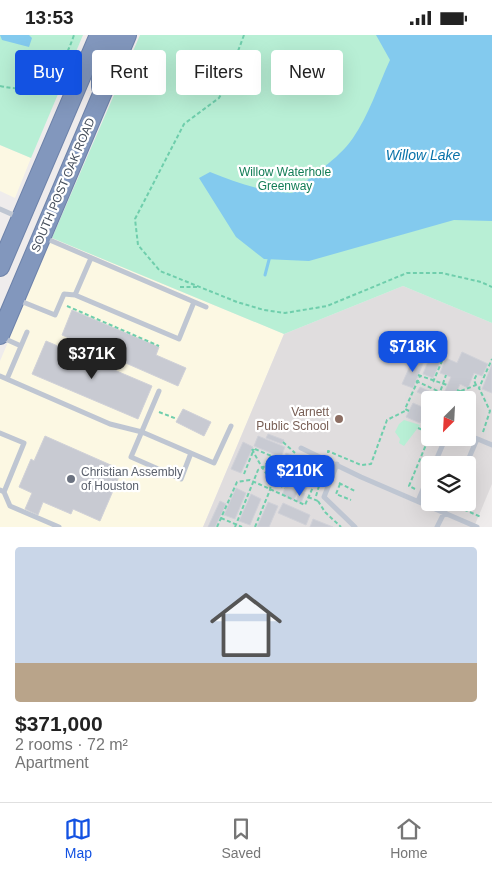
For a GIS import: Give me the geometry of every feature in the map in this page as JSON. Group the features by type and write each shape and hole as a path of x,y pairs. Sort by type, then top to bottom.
{"highway":[{"name":"SOUTH POST OAK ROAD","path":"0,267 99,35"},
{"path":"107,50 113,35"},
{"name":"SOUTH POST OAK ROAD","path":"120,50 127,35"},
{"name":"SOUTH POST OAK ROAD","path":"0,336 101,95"}],"lane":[{"path":"0,217 1,210 21,218"},
{"path":"42,237 206,307"},
{"path":"75,295 91,258"},
{"path":"15,299 55,315 64,294 75,295 179,339 194,302"},
{"path":"7,379 27,332"},
{"path":"0,336 21,346"},
{"path":"0,376 110,423 142,432 214,463 230,426"},
{"path":"159,391 131,457 180,479 191,453"},
{"path":"0,433 24,443 2,491 10,506 58,527"},
{"path":"470,456 477,439 492,445"},
{"path":"301,448 477,527"},
{"path":"337,464 324,497 355,527"},
{"path":"418,501 421,494"},
{"path":"437,527 443,512"}],"path":[{"path":"0,86 29,89 51,78 66,59 74,35"},
{"path":"244,35 222,94 219,99 184,124 135,219 138,245 152,263 160,271 200,287 264,310 285,313 326,306 407,273 442,273 481,282 492,287"},
{"path":"174,293 180,287 200,287"},
{"path":"64,305 159,346"},
{"path":"479,388 492,359"},
{"path":"433,381 442,361"},
{"path":"477,374 474,380 490,411"},
{"path":"327,455 328,451 361,465 371,464 386,420 408,410 419,375 447,385"},
{"path":"440,391 446,375"},
{"path":"416,381 438,391"},
{"path":"457,390 461,391 476,385"},
{"path":"483,432 492,407"},
{"path":"152,409 177,419"},
{"path":"284,444 302,457"},
{"path":"415,489 408,486 425,446"},
{"path":"254,450 276,458"},
{"path":"254,450 262,468 271,481 285,488"},
{"path":"244,474 254,450"},
{"path":"235,526 258,470 266,466 271,456"},
{"path":"316,480 313,478 318,463"},
{"path":"216,527 236,483 250,480 270,491 305,505 320,469"},
{"path":"318,474 324,477"},
{"path":"254,527 270,491 271,481"},
{"path":"351,500 336,494 340,484 355,491"},
{"path":"308,497 318,501"},
{"path":"467,511 481,517"},
{"path":"220,518 235,526 242,527"}],"shaded area":[{"path":"0,145 31,158 15,198 0,191"},
{"path":"52,238 284,334 203,527 0,527 0,361"},
{"name":"Varnett Public School","path":"403,286 492,323 492,484 474,527 203,527 284,334"}],"green space":[{"path":"0,35 83,35 77,50 15,50 15,95 58,95 31,158 0,145"},
{"name":"Willow Waterhole Greenway","path":"140,35 492,35 492,323 403,286 284,334 52,238 114,95 166,95 166,50 133,50"},
{"path":"404,420 420,425 404,446 399,443 400,439 395,432 399,424"}],"water":[{"path":"0,35 29,35 32,38 29,47 2,40"},
{"name":"Willow Lake","path":"376,35 492,35 492,221 454,220 309,261 264,259 236,237 199,178 210,172 250,186 292,193 347,146 364,120 390,60"}],"building":[{"path":"72,310 159,347 156,355 186,368 178,386 62,335"},
{"path":"46,341 152,386 138,419 32,374"},
{"path":"434,347 445,351 433,378 423,374"},
{"path":"462,352 488,364 482,376 474,373 468,388 460,384 457,391 445,391 451,377 440,373 446,358 457,363"},
{"path":"414,357 424,361 413,388 402,384"},
{"path":"492,364 492,393 482,389"},
{"path":"420,387 429,391 421,391 421,394 417,392"},
{"path":"413,403 421,406 420,423 406,417"},
{"path":"183,409 211,422 204,436 176,422"},
{"path":"268,434 284,440 282,444 266,438"},
{"name":"Christian Assembly of Houston","path":"45,436 122,470 100,521 73,509 71,514 43,502 38,515 25,509 32,493 19,487 31,459 34,461"},
{"path":"258,436 285,447 281,457 254,446"},
{"path":"243,442 253,447 241,473 231,469"},
{"path":"286,453 316,465 305,492 276,480"},
{"path":"286,486 298,490 294,500 282,495"},
{"path":"236,488 246,493 235,519 224,515"},
{"path":"300,491 305,493 301,503 296,501"},
{"path":"251,494 261,499 250,525 239,521"},
{"path":"220,501 226,504 215,527 208,527"},
{"path":"268,502 278,506 269,527 257,527"},
{"path":"283,503 310,515 306,525 278,513"},
{"path":"313,519 333,527 310,527"}],"waterway":[{"path":"265,275 270,256"}],"place":[{"name":"Varnett Public School","path":"339,419"},
{"name":"Christian Assembly of Houston","path":"71,479"}]}
